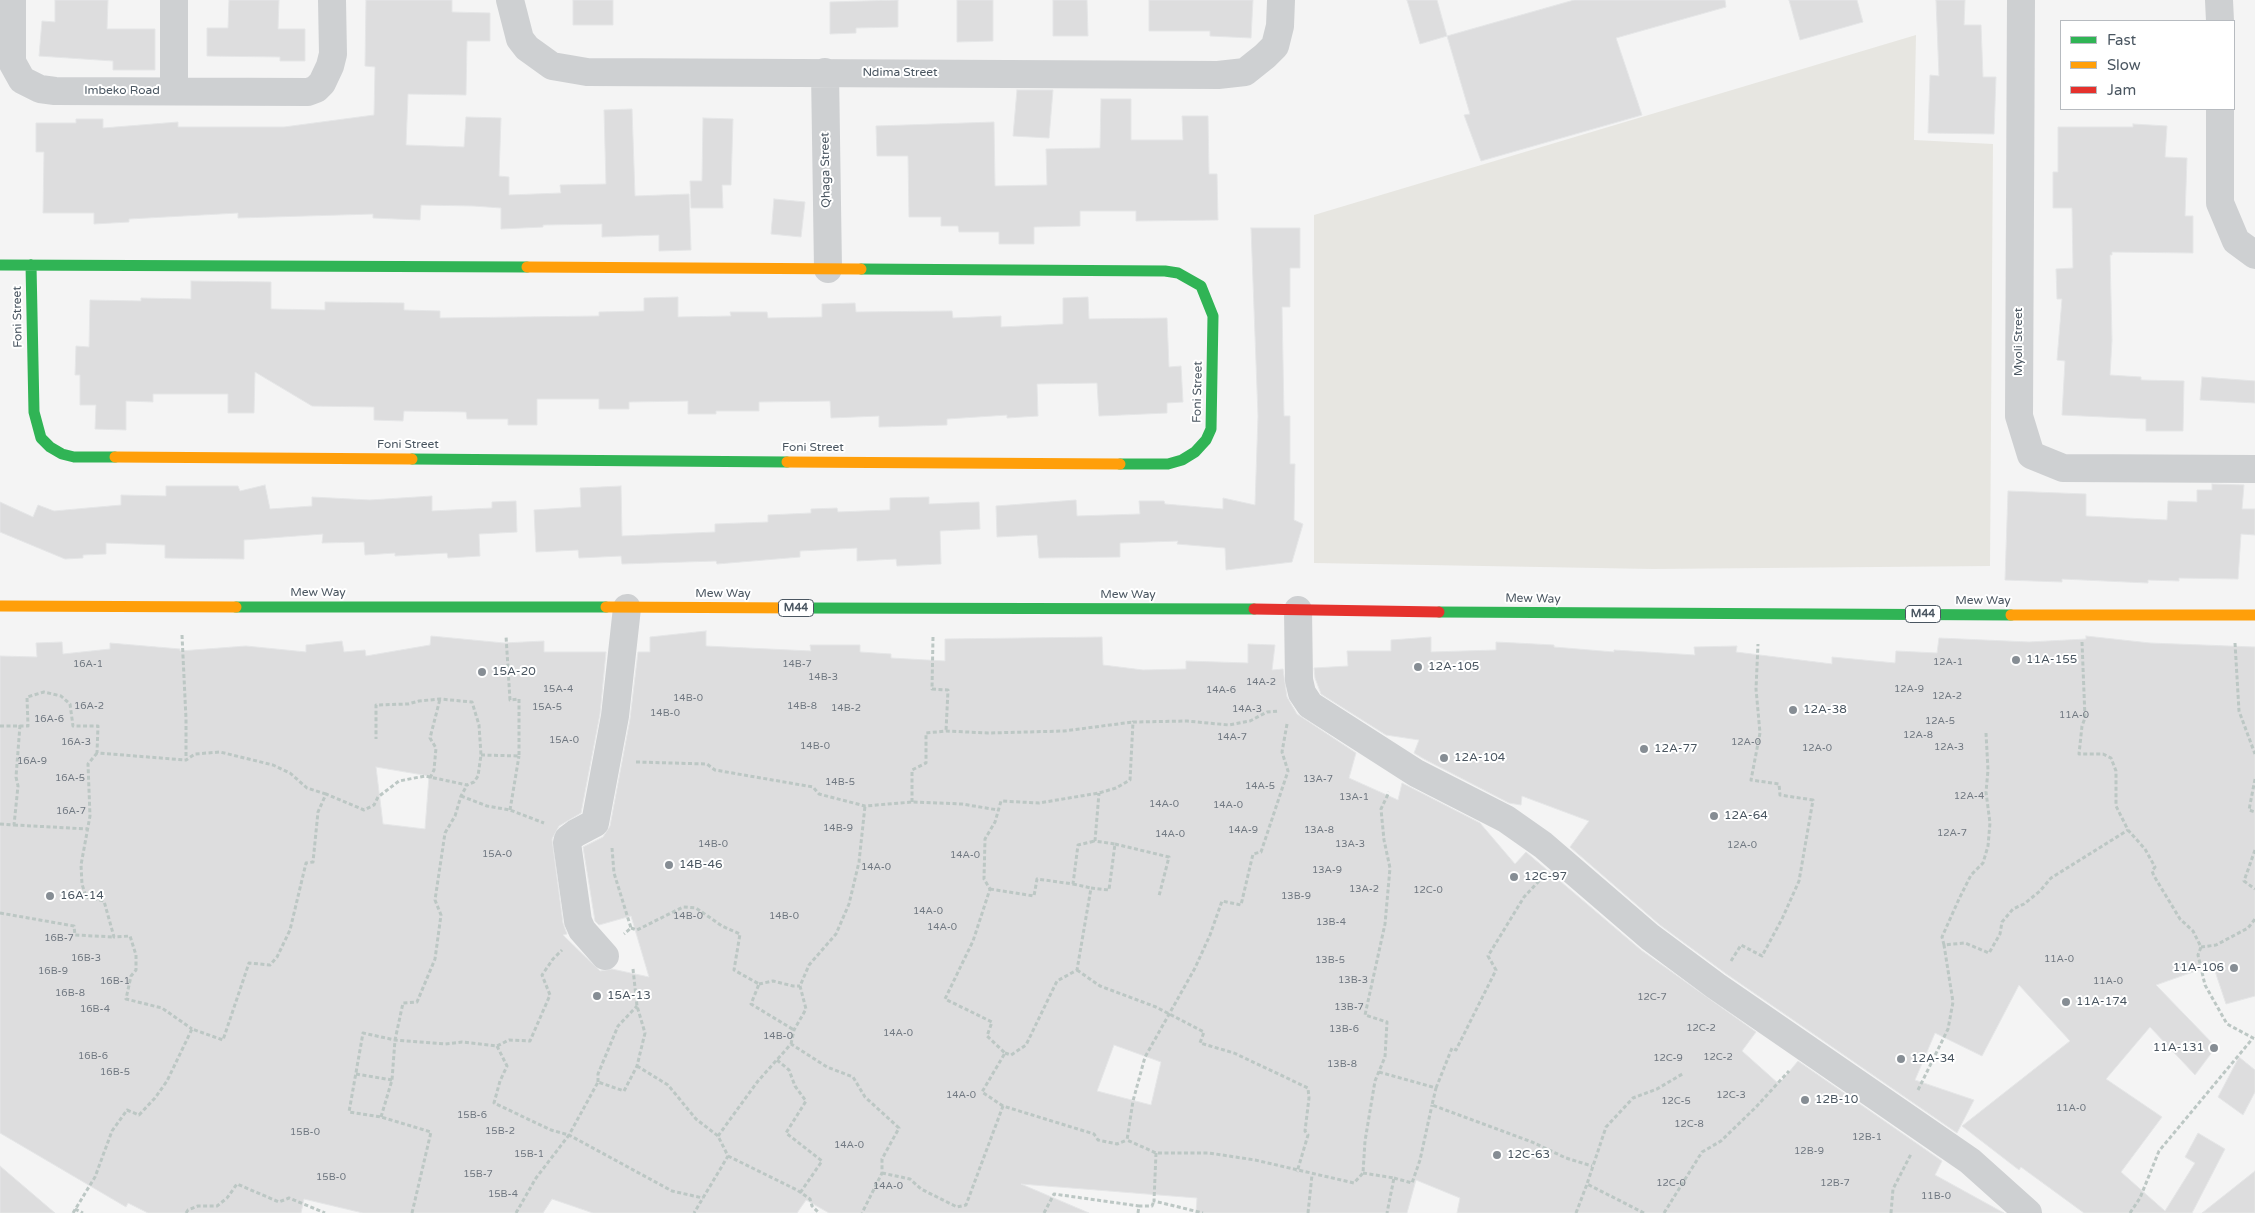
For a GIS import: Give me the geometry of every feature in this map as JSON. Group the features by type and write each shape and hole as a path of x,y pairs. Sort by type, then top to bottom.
{"street":[{"name":"Imbeko Road","path":"12,0 12,62 22,80 30,85 55,91 308,92 316,89 322,83 330,66 333,54 332,0"},
{"path":"174,0 174,90"},
{"name":"Ndima Street","path":"510,0 520,39 527,48 552,66 587,72 1218,75 1245,72 1275,46 1280,26 1281,0"},
{"name":"Myoli Street","path":"2021,0 2019,416 2031,454 2063,468 2255,469"},
{"path":"2220,0 2220,20"},
{"name":"Qhaga Street","path":"825,72 828,269"},
{"path":"2220,110 2220,203 2236,241 2255,255"},
{"name":"Foni Street","path":"0,265 31,265 828,269 1165,271 1178,273 1201,286 1209,302 1213,316 1211,430 1206,440 1195,452 1182,460 1168,464 74,457 62,454 50,447 41,438 37,427 34,412 31,265"},
{"name":"Mew Way","path":"0,606 932,608 1760,614 2255,615"},
{"path":"621,953 582,930 578,921 568,839 595,823 614,716 627,608"},
{"path":"1298,610 1299,680 1302,693 1299,706 1333,722 1401,764 1506,819 1560,859 1650,937 1716,986 1970,1161 2028,1213"}],"path":[{"path":"181,607 186,760"},
{"path":"505,608 510,700 519,699 519,756 510,810"},
{"path":"932,608 932,689 948,690 946,731"},
{"path":"1716,986 1740,945 1762,956 1799,881 1813,800 1780,795 1779,784 1751,780 1760,733 1756,689 1760,614"},
{"path":"2082,614 2082,680 2086,718 2082,726 2079,754 2103,754 2111,758 2116,771 2116,806 2128,830 2145,849 2155,867 2152,871 2154,876 2180,920 2193,931 2200,947 2198,955 2205,985 2227,1024 2254,1039 2159,1151 2140,1198 2130,1213"},
{"path":"2233,615 2239,712 2255,754"},
{"path":"0,726 28,726 27,697 44,692 61,696 70,704 73,726 98,726 97,753 88,764 90,816 81,864 82,884 86,897 104,901 114,937"},
{"path":"97,753 186,760 195,754 220,752 273,765 290,773 307,788 364,810 374,805 378,797 399,781 426,776 467,785 474,782 478,776 481,755 479,725 472,702 440,699 408,704 376,705 376,739"},
{"path":"430,778 434,770 436,748 430,738 440,699"},
{"path":"912,802 912,770 926,763 926,733 946,731 988,733 1064,730 1133,722 1186,721 1229,725 1250,721 1267,712 1299,706"},
{"path":"1127,1140 1133,1101 1145,1057 1210,935 1222,901 1241,905 1253,854 1261,852 1273,813 1282,794 1288,772 1282,752 1287,724 1299,706"},
{"path":"1077,970 1058,981 1026,1046 1011,1054 1005,1053 987,1036 992,1022 945,999 973,941 990,889 984,879 985,839 1001,801 1039,803 1099,793 1116,788 1130,780 1133,722"},
{"path":"14,825 18,786 16,777 20,726"},
{"path":"1903,1114 1920,1087 1948,1029 1953,1002 1942,937 1971,875 1983,863 1988,846 1990,823 1986,792 1988,770 1986,733"},
{"path":"481,755 519,756"},
{"path":"607,759 653,764 707,764 715,770 813,787 819,794 865,806 912,802 962,804 998,810"},
{"path":"1005,1053 982,1092 1003,1106 1094,1134 1098,1140 1117,1144 1127,1140 1156,1153 1209,1153 1254,1160 1297,1172 1354,1184 1362,1173 1366,1132 1375,1081 1385,1057 1387,1022 1365,1015 1385,924 1390,868 1384,840 1382,809 1401,764"},
{"path":"2255,779 2249,810 2255,812"},
{"path":"381,1118 392,1080 395,1040 403,1003 417,1002 435,959 441,915 435,900 436,885 445,833 455,816 461,796 467,785"},
{"path":"1095,840 1099,793"},
{"path":"0,913 74,926 75,935 130,936 136,955 136,970 131,976 126,1000 162,1008 192,1029 223,1040 249,963 270,965 277,957 290,930 306,863 313,862 318,812 326,794"},
{"path":"461,796 487,806 510,810 548,824 568,839"},
{"path":"718,1136 758,1081 791,1044 794,1030 806,1009 800,986 809,965 836,934 849,904 860,862 865,806"},
{"path":"595,823 610,833 614,873 631,928"},
{"path":"0,824 88,829"},
{"path":"1944,945 1965,943 1989,953 2000,934 2002,922 2013,909 2024,904 2040,891 2051,878 2128,830"},
{"path":"1073,884 1078,845 1095,840 1169,857 1159,896"},
{"path":"990,889 1034,896 1037,880 1109,890 1115,844"},
{"path":"2255,850 2244,881 2255,889"},
{"path":"1362,1173 1412,1183 1420,1160 1436,1088 1452,1048 1456,1050 1496,970 1488,956 1524,897 1560,859"},
{"path":"1077,970 1091,888"},
{"path":"631,928 637,930 683,907 696,908 722,926 740,934 734,970 759,984 773,981 800,986"},
{"path":"2200,947 2216,945 2248,928 2255,919"},
{"path":"598,1082 624,1091 637,1066 645,1033 637,1006 633,968 621,953 624,935 631,928"},
{"path":"412,1213 431,1132 381,1118 349,1112 362,1033 395,1040 445,1044 462,1042 496,1046 509,1040 530,1041 550,995 542,975 553,959 567,946"},
{"path":"621,953 633,968"},
{"path":"1077,970 1100,986 1122,993 1204,1032 1200,1043 1234,1053 1308,1088 1309,1098 1305,1131 1308,1135 1297,1172"},
{"path":"759,984 751,1004 794,1030"},
{"path":"516,1213 536,1178 569,1135 598,1082 598,1074 618,1026 637,1006"},
{"path":"83,1213 74,1211 95,1177 112,1131 127,1110 139,1115 155,1098 178,1060 192,1029"},
{"path":"791,1044 827,1066 853,1077 865,1097 899,1128 882,1159 882,1173 862,1213"},
{"path":"496,1046 507,1066 500,1081 494,1103 533,1122 569,1135 672,1191 703,1198"},
{"path":"1664,1213 1702,1152 1721,1141 1756,1107 1784,1078 1805,1046"},
{"path":"778,1060 789,1070 795,1086 806,1101 786,1133 822,1161 800,1193"},
{"path":"637,1066 668,1085 696,1119 718,1136 728,1156 810,1199 812,1206 819,1213"},
{"path":"1379,1072 1436,1088"},
{"path":"1576,1213 1606,1127 1633,1098 1657,1089 1684,1073"},
{"path":"356,1074 392,1080"},
{"path":"1432,1105 1532,1142 1566,1158 1592,1166"},
{"path":"882,1173 910,1179 921,1189 957,1207 966,1205 1003,1106"},
{"path":"1891,1213 1894,1188 1911,1154 1928,1132"},
{"path":"1044,1213 1054,1194 1139,1206 1152,1206 1154,1201 1156,1153"},
{"path":"694,1213 728,1156"},
{"path":"1308,1213 1312,1175"},
{"path":"1387,1213 1394,1178"},
{"path":"186,1213 188,1210 198,1206 217,1206 227,1198 237,1184 279,1202 288,1198 325,1213"},
{"path":"1586,1184 1644,1213"},
{"path":"1154,1201 1203,1213"},
{"path":"1138,1213 1139,1206"}],"sand":[{"path":"1916,35 1914,140 1993,144 1990,566 1653,569 1314,563 1314,215"}],"building":[{"path":"55,0 108,0 107,29 155,29 155,70 113,70 113,61 39,56 42,21 55,22"},
{"path":"229,0 279,0 278,29 305,29 305,61 280,61 280,57 207,56 207,28 228,28"},
{"path":"366,0 452,0 452,12 490,13 490,41 467,41 466,95 408,94 406,145 464,147 466,117 501,118 499,176 509,177 509,195 561,193 560,185 606,184 604,110 632,109 635,196 689,194 691,250 659,251 659,235 602,237 602,224 543,225 543,227 501,229 501,208 474,206 421,205 420,220 373,218 373,214 238,218 238,213 129,219 129,222 94,224 94,213 43,213 44,152 36,152 36,123 76,123 76,119 103,119 103,128 178,122 178,127 284,127 374,115 375,67 365,66"},
{"path":"573,0 613,0 613,25 573,25"},
{"path":"898,0 898,27 856,28 856,33 830,34 830,2"},
{"path":"957,0 993,0 993,41 957,42"},
{"path":"1053,0 1087,0 1088,36 1053,36"},
{"path":"1149,0 1253,0 1251,38 1210,36 1210,31 1149,31"},
{"path":"1407,0 1437,0 1447,36 1420,44"},
{"path":"1574,0 1725,0 1726,7 1616,38 1642,115 1481,161 1464,115 1470,114 1447,36"},
{"path":"1789,0 1857,0 1863,22 1800,40"},
{"path":"1936,0 1965,0 1964,25 1981,25 1983,77 1996,77 1994,134 1928,133 1930,75 1939,76"},
{"path":"1017,90 1053,90 1049,138 1013,136"},
{"path":"1101,99 1131,99 1131,140 1183,140 1182,116 1208,116 1209,174 1217,174 1218,220 1136,221 1136,211 1080,211 1080,226 1034,227 1034,244 999,244 999,232 959,232 958,226 941,226 941,217 909,217 908,156 877,156 876,126 994,122 995,186 1047,185 1046,149 1100,148"},
{"path":"703,118 733,119 731,185 722,185 723,208 691,208 690,181 702,181"},
{"path":"2133,124 2167,126 2165,157 2187,158 2185,216 2193,216 2193,253 2112,252 2112,255 2110,255 2112,340 2110,375 2141,377 2141,380 2184,381 2183,431 2146,431 2146,419 2062,415 2065,361 2057,360 2062,299 2057,299 2056,269 2073,268 2072,208 2053,208 2053,172 2058,172 2058,127 2133,127"},
{"path":"774,199 805,202 801,237 771,234"},
{"path":"1251,228 1300,228 1300,268 1290,268 1290,307 1282,307 1284,416 1290,416 1290,464 1295,464 1294,520 1303,524 1292,562 1226,570 1225,548 1177,544 1178,541 1120,543 1120,557 1039,558 1037,535 997,537 996,506 1076,500 1077,516 1140,514 1139,501 1164,501 1165,504 1223,509 1223,498 1255,505 1258,416"},
{"path":"191,281 271,282 271,309 325,310 325,302 404,303 404,310 440,311 440,318 599,316 599,312 644,311 644,298 678,297 678,317 731,316 730,312 767,312 768,318 822,317 822,304 855,303 856,312 952,311 953,318 1001,316 1001,327 1063,324 1063,298 1088,297 1089,319 1167,318 1169,367 1181,366 1183,402 1167,403 1167,413 1099,416 1097,383 1037,384 1038,416 1007,418 1007,415 947,419 947,425 879,427 879,416 831,418 830,401 759,402 759,411 716,411 716,414 688,414 688,401 629,402 629,409 599,409 599,399 537,399 537,425 508,425 508,419 467,419 466,412 404,411 403,421 374,420 374,407 312,406 255,372 254,413 228,413 228,394 153,394 153,402 126,401 126,430 95,429 96,405 80,405 80,375 75,375 76,346 89,347 90,300 141,301 141,298 191,299"},
{"path":"2202,377 2255,381 2255,403 2200,400"},
{"path":"2212,484 2244,485 2242,509 2255,509 2255,535 2241,534 2238,579 2179,578 2179,581 2148,580 2148,583 2062,579 2062,582 2005,580 2008,491 2086,494 2086,516 2167,520 2168,501 2197,502 2197,490 2212,490"},
{"path":"265,485 270,509 312,506 312,497 370,500 432,496 432,511 492,508 492,502 516,501 517,532 479,534 480,556 448,558 447,553 395,556 395,553 365,555 364,542 322,543 323,534 244,540 244,559 165,558 165,545 106,543 106,554 83,555 83,558 65,559 0,532 0,502 33,517 38,505 54,511 121,505 121,495 166,496 166,486 238,486 240,491"},
{"path":"621,486 622,536 715,532 715,524 768,522 768,515 811,513 811,509 837,508 838,512 890,510 890,498 929,497 929,504 979,502 980,529 940,531 941,564 897,566 896,559 857,561 857,548 800,551 800,557 717,564 716,561 622,564 621,556 579,558 578,550 536,552 534,510 581,507 580,488"},
{"path":"706,631 706,646 811,651 810,645 860,645 860,652 891,654 891,658 945,661 945,639 1102,637 1103,665 1143,670 1186,669 1186,661 1248,663 1248,644 1275,645 1272,670 1283,669 1287,697 1297,714 1356,753 1349,778 1398,800 1402,783 1480,823 1515,864 1526,852 1641,950 1756,1032 1742,1051 1779,1084 1798,1061 1942,1161 1935,1175 2004,1213 1457,1213 1460,1198 1416,1180 1407,1213 1196,1213 1197,1198 1021,1184 1089,1213 829,1213 806,1200 797,1213 593,1213 552,1199 543,1213 363,1213 304,1199 301,1213 148,1213 128,1203 126,1207 0,1133 0,656 37,657 36,643 62,642 63,654 110,649 110,643 180,649 180,651 246,646 306,652 306,645 342,641 344,652 365,650 366,656 430,645 431,636 504,643 544,641 544,652 606,652 600,714 581,813 559,826 552,839 563,923 567,934 563,935 600,971 612,969 649,977 631,916 599,925 595,921 583,847 603,837 610,826 630,719 638,652 650,652 650,637","holes":["376,767 429,776 425,829 383,824","1114,1045 1161,1062 1151,1105 1097,1091"]},
{"path":"2086,636 2150,643 2255,647 2255,996 2226,1004 2213,965 2156,985 2216,1047 2195,1075 2150,1027 2106,1079 2162,1117 2121,1172 2165,1211 2195,1163 2185,1157 2198,1133 2225,1149 2192,1213 2084,1213 2021,1167 2019,1170 1962,1126 2070,1041 2019,985 1982,1056 1935,1033 1915,1080 1974,1100 1957,1133 1725,973 1660,925 1570,847 1589,821 1522,796 1521,805 1509,803 1424,759 1414,753 1419,740 1386,735 1321,694 1315,678 1314,668 1348,666 1347,651 1391,651 1391,640 1431,637 1431,652 1496,650 1496,642 1554,645 1554,647 1614,652 1614,650 1695,655 1694,647 1737,646 1736,652 1832,664 1832,657 1895,663 1896,651 1937,653 1939,638 2029,642 2086,639"},
{"path":"2239,1057 2255,1070 2255,1092 2243,1115 2218,1097"},
{"path":"0,1166 55,1213 0,1213"},
{"path":"2255,1171 2255,1213 2202,1213"}],"traffic: fast":[{"path":"0,265 527,267"},
{"path":"31,265 34,412 41,438 50,447 62,454 74,457 115,457"},
{"path":"861,269 1165,271 1178,273 1201,286 1213,316 1211,429 1206,440 1195,452 1182,460 1168,464 1120,464"},
{"path":"412,459 787,462"},
{"path":"236,607 606,607"},
{"path":"802,608 1254,609"},
{"path":"1439,612 2011,615"}],"traffic: slow":[{"path":"527,267 861,269"},
{"path":"115,457 412,459"},
{"path":"787,462 1120,464"},
{"path":"0,606 236,607"},
{"path":"606,607 802,608"},
{"path":"2011,615 2255,615"}],"traffic: jam":[{"path":"1254,609 1439,612"}],"place":[{"name":"11A-155","path":"2016,660"},
{"name":"12A-105","path":"1418,667"},
{"name":"15A-20","path":"482,672"},
{"name":"12A-38","path":"1793,710"},
{"name":"12A-77","path":"1644,749"},
{"name":"12A-104","path":"1444,758"},
{"name":"12A-64","path":"1714,816"},
{"name":"14B-46","path":"669,865"},
{"name":"12C-97","path":"1514,877"},
{"name":"16A-14","path":"50,896"},
{"name":"11A-106","path":"2234,968"},
{"name":"15A-13","path":"597,996"},
{"name":"11A-174","path":"2066,1002"},
{"name":"11A-131","path":"2214,1048"},
{"name":"12A-34","path":"1901,1059"},
{"name":"12B-10","path":"1805,1100"},
{"name":"12C-63","path":"1497,1155"}]}
